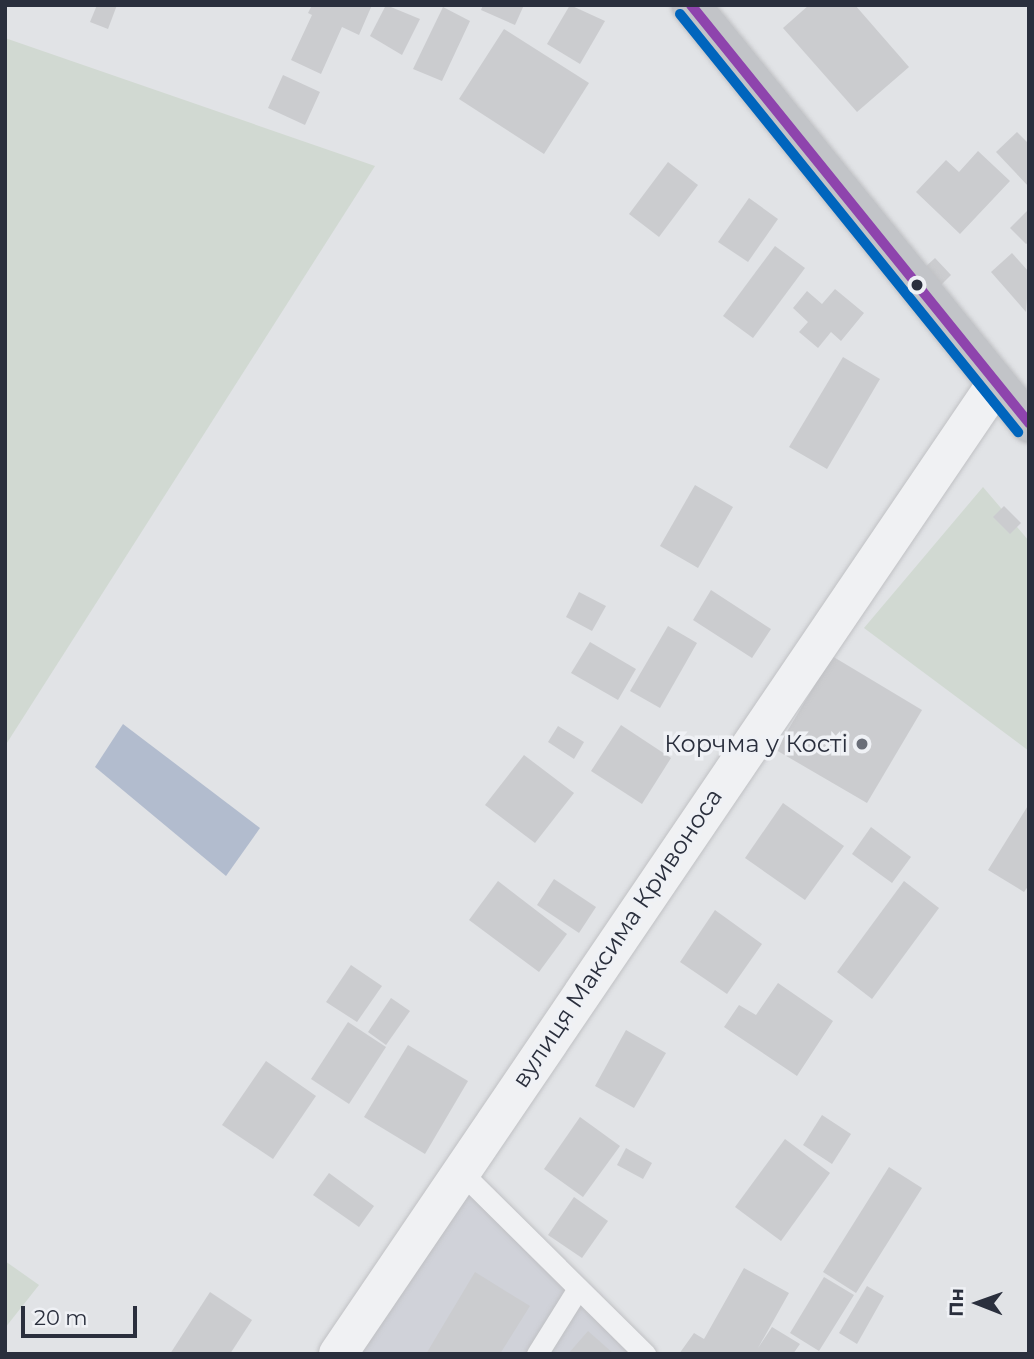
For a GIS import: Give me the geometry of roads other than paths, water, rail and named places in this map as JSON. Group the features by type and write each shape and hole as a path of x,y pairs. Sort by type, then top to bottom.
{"main road":[{"path":"700,9 968,345 995,385 1029,424"}],"street":[{"name":"вулиця Максима Кривоноса","path":"338,1354 459,1170 995,385"}],"lane":[{"path":"459,1170 577,1290 645,1354"},
{"path":"537,1354 577,1290"}],"water":[{"path":"123,724 260,828 226,876 95,767"}],"place":[{"name":"Корчма у Кості","path":"862,744"}]}
